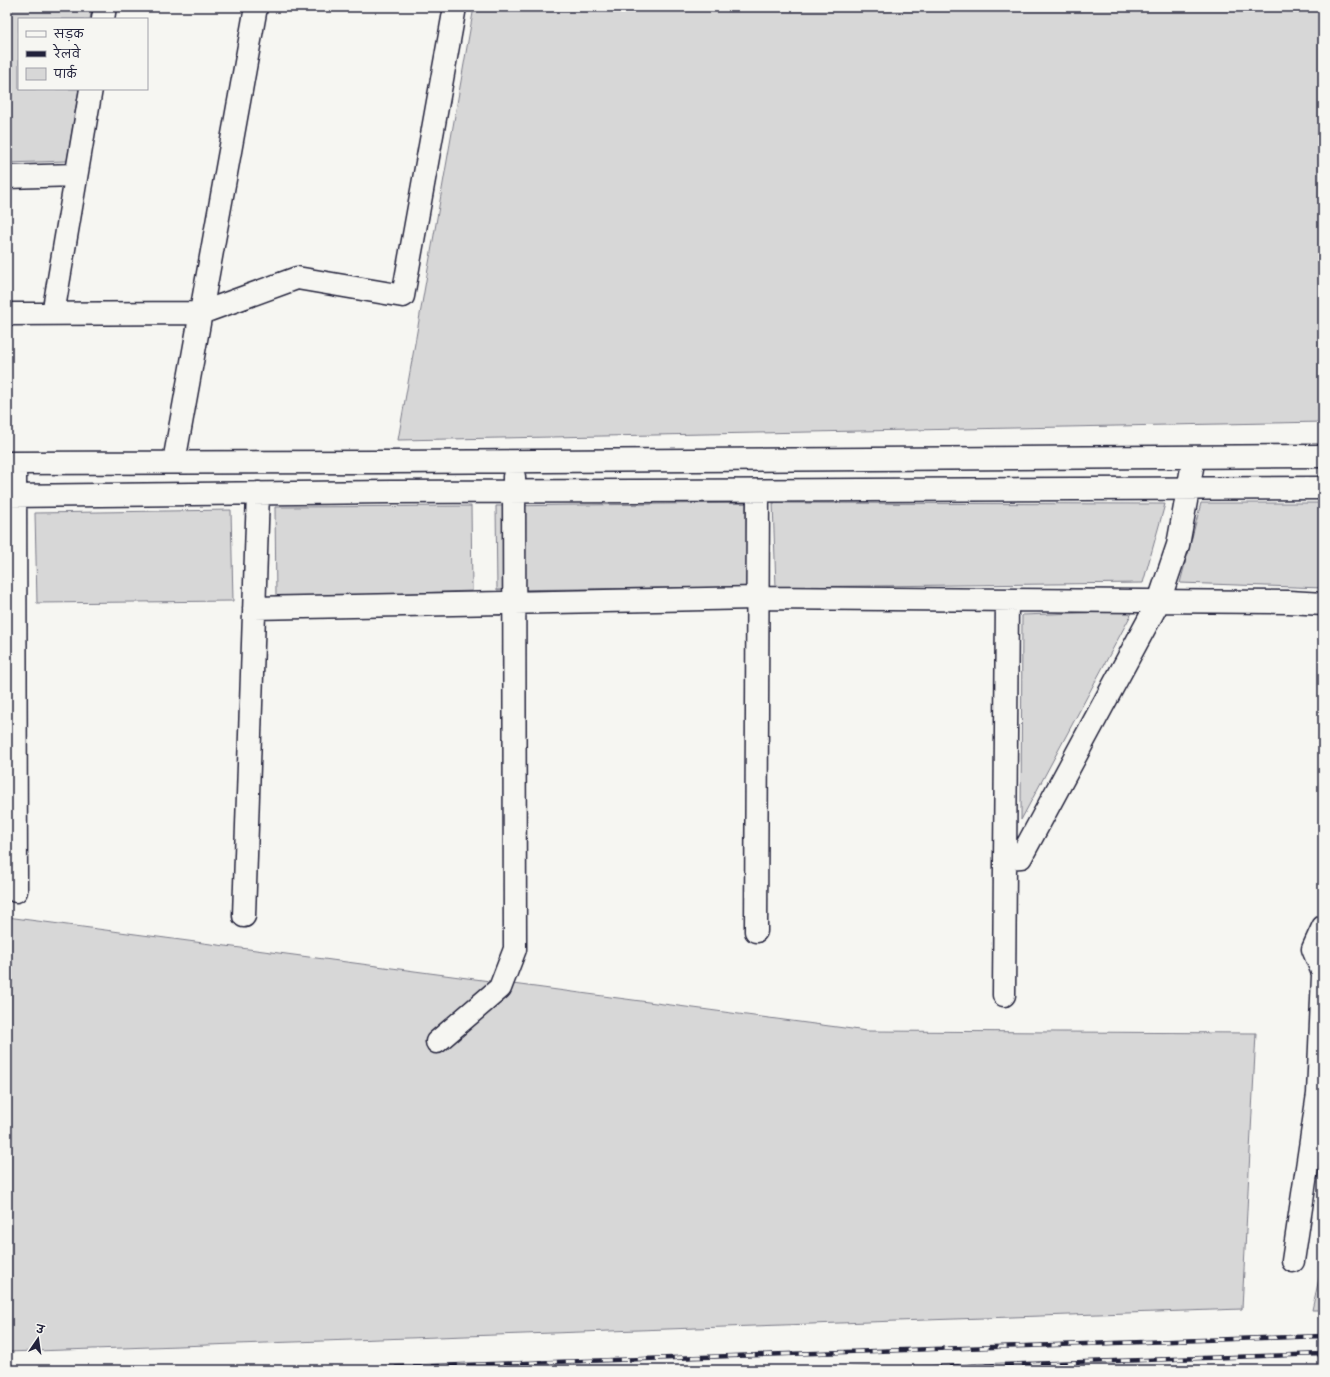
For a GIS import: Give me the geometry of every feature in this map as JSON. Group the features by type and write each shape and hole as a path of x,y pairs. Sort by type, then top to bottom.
{"street":[{"path":"103,18 105,7"},
{"path":"174,462 256,7"},
{"path":"7,314 201,313 297,278 404,296 454,7"},
{"path":"53,314 91,90"},
{"path":"7,177 76,175"},
{"path":"16,891 11,767 11,463 1323,456"},
{"path":"1005,858 1021,857 1159,601 1178,545 1194,457"},
{"path":"437,1042 500,988 515,949 514,461"},
{"path":"11,496 258,493 1323,488"},
{"path":"756,931 758,491"},
{"path":"244,916 258,493"},
{"path":"254,608 757,598 1289,602 1323,604"},
{"path":"1004,995 1007,600"},
{"path":"1292,1261 1318,1094 1323,974 1313,949 1323,927"}],"green space":[{"path":"7,7 92,7 90,18 18,18 18,90 79,90 67,161 7,163"},
{"path":"474,7 1323,7 1323,422 398,440"},
{"path":"746,503 747,587 497,590 496,506"},
{"path":"773,503 1165,504 1143,583 776,587"},
{"path":"1201,503 1323,503 1323,588 1180,583"},
{"path":"471,506 472,591 276,598 275,507"},
{"path":"231,510 233,601 37,603 35,513"},
{"path":"1133,611 1021,820 1022,615"},
{"path":"7,917 867,1031 1256,1033 1242,1309 7,1352"},
{"path":"1323,1261 1323,1310 1312,1310"}],"railway":[{"path":"314,1370 1323,1336"},
{"path":"851,1370 1323,1354"}]}
